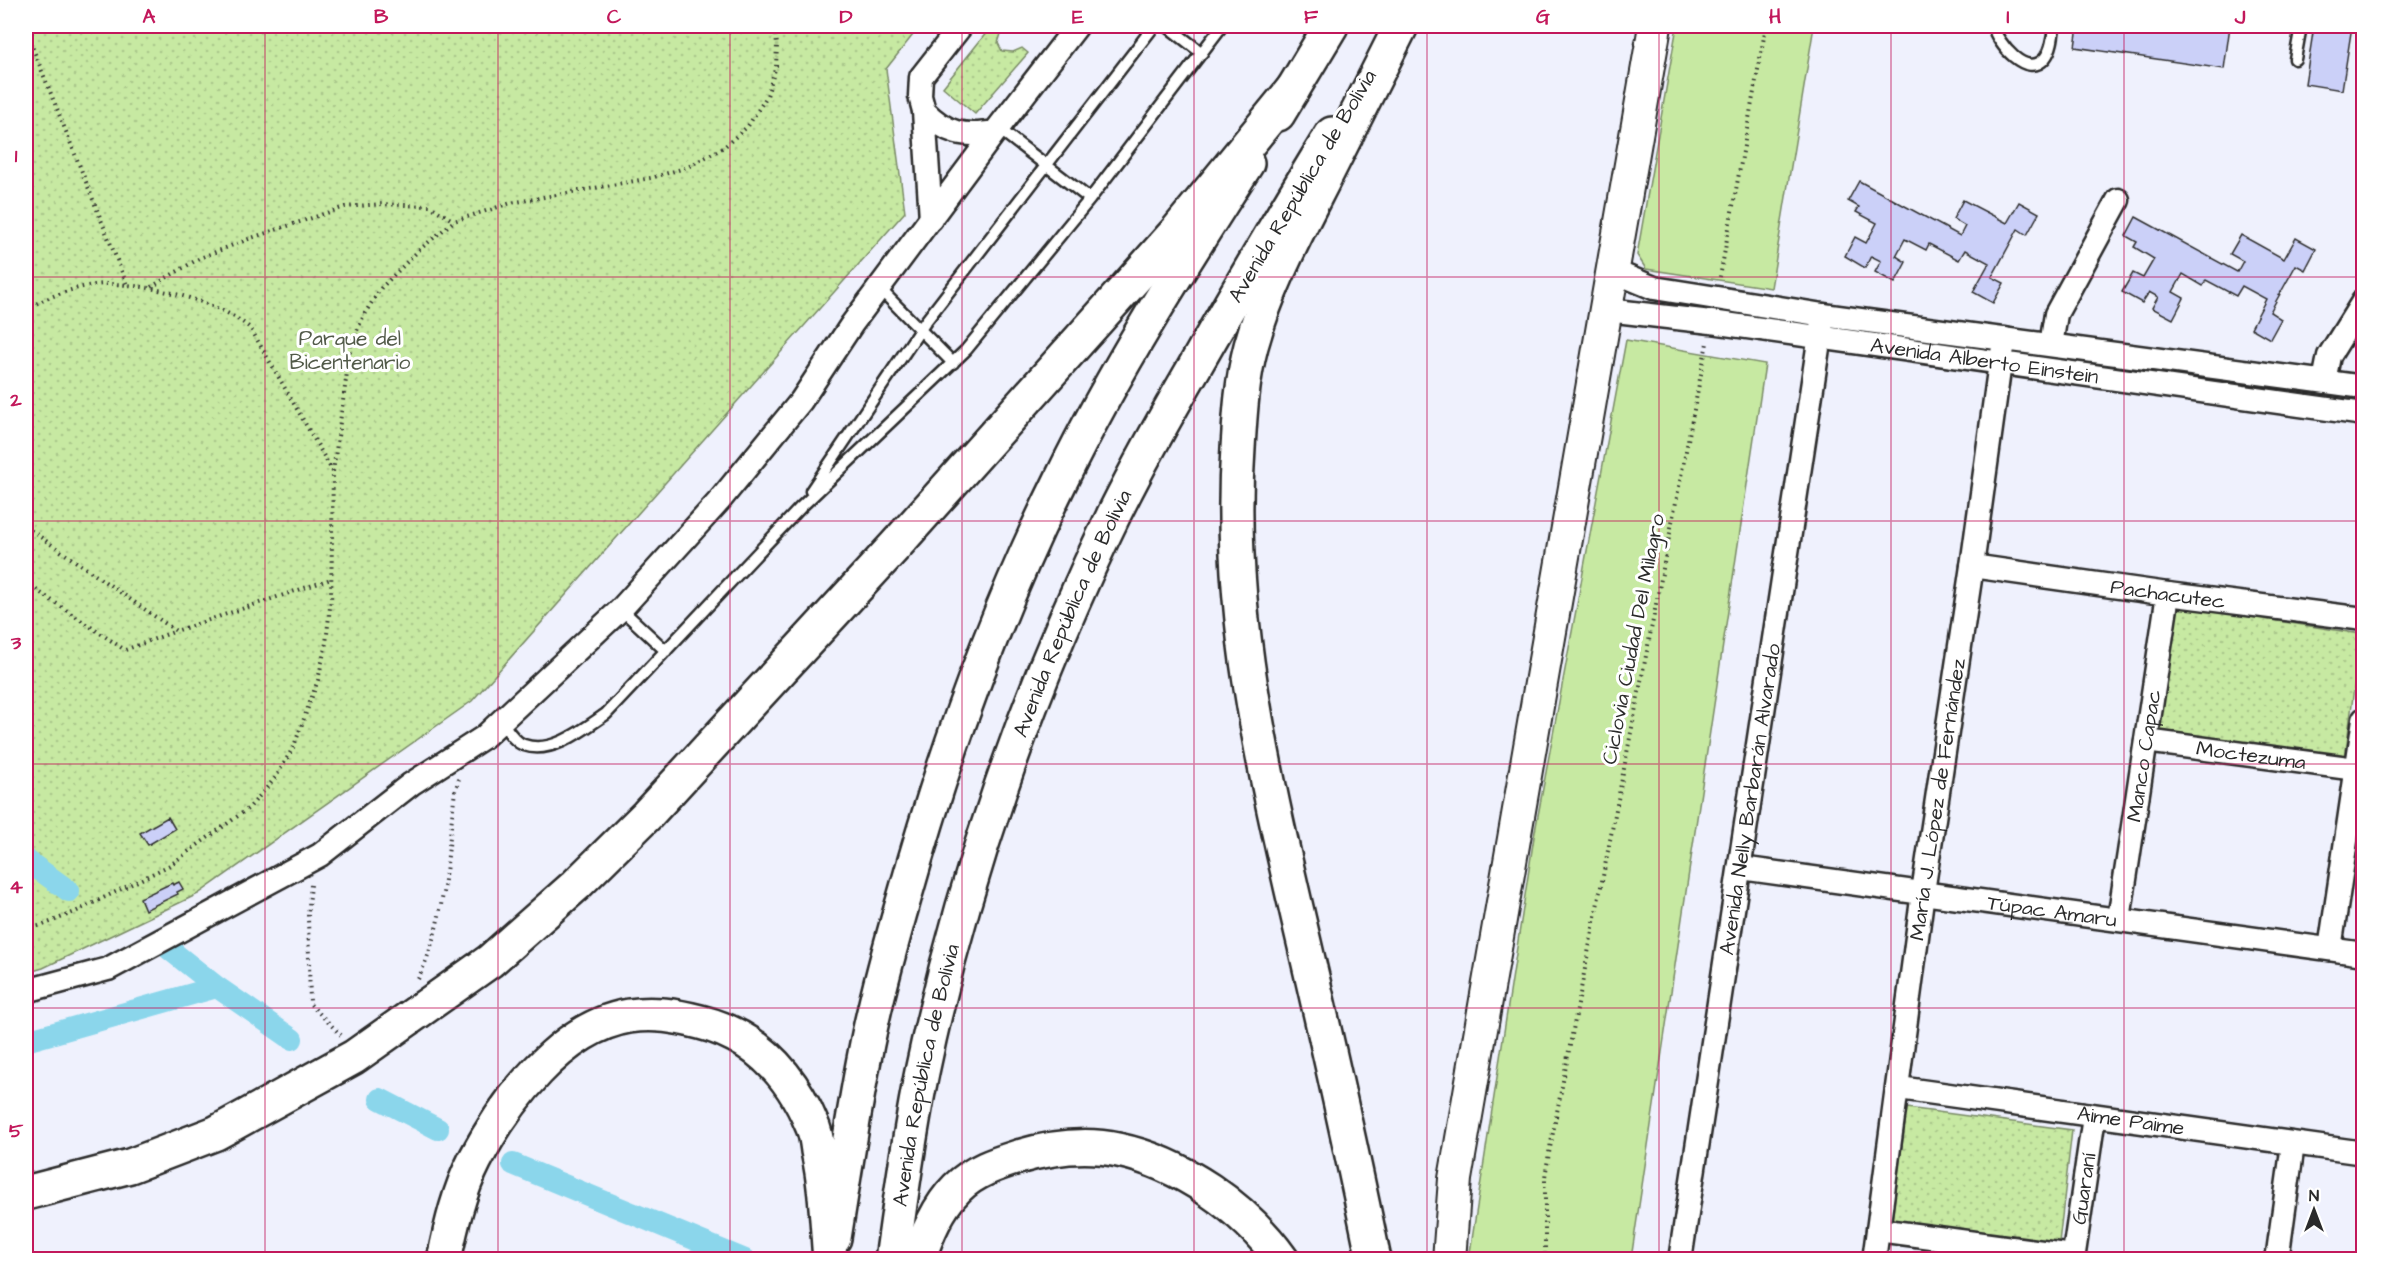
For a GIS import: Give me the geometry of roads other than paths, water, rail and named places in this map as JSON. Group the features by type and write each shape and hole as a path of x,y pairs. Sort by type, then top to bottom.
{"main road":[{"path":"830,1260 865,1052 924,824 961,712 1014,583 1061,479 1143,326 1331,26"},
{"path":"1374,1260 1346,1125 1275,819 1255,708 1238,593 1235,483 1242,390 1250,349 1265,304 1297,232 1400,26"},
{"name":"Avenida República de Bolivia","path":"892,1260 922,1071 949,959 978,857 1029,712 1078,594 1116,511 1158,432 1257,256 1400,26"},
{"path":"26,1193 130,1166 216,1133 354,1057 490,961 576,885 646,815 895,546 1177,231 1293,89"},
{"path":"444,1260 462,1192 475,1160 521,1088 539,1068 562,1048 596,1026 628,1016 668,1014 709,1024 740,1036 768,1057 797,1092 814,1127 822,1170 830,1260"},
{"path":"918,1260 929,1231 958,1187 987,1166 1032,1152 1071,1147 1117,1150 1174,1169 1213,1192 1250,1221 1282,1260"}],"street":[{"path":"931,219 924,111 920,96 921,77 961,26"},
{"path":"26,991 108,969 320,855 411,784 484,736 501,721 621,609 720,500 801,401 879,288 1077,26"},
{"path":"1449,1260 1455,1179 1655,26"},
{"path":"924,111 939,125 959,134 977,135 997,130"},
{"path":"2051,345 2056,314 2118,200"},
{"name":"Avenida Alberto Einstein","path":"1613,271 1654,288 1823,315 2364,387"},
{"path":"2324,381 2329,356 2364,300"},
{"name":"Avenida Alberto Einstein","path":"1606,310 1711,322 2364,414"},
{"name":"Avenida Nelly Barbarán Alvarado","path":"1680,1260 1823,315"},
{"name":"María J. López de Fernández","path":"1874,1260 1899,1088 1923,892 2005,339"},
{"name":"Pachacutec","path":"1972,566 2364,619"},
{"name":"Manco Capac","path":"2120,918 2168,594"},
{"path":"2330,949 2364,718"},
{"name":"Moctezuma","path":"2146,741 2356,769"},
{"name":"Túpac Amaru","path":"1741,868 2120,918 2364,954"},
{"name":"Aime Paime","path":"1899,1088 2364,1153"},
{"name":"Guaraní","path":"2073,1258 2094,1117"},
{"path":"2277,1260 2293,1144"},
{"path":"1878,1230 2073,1258"}],"lane":[{"path":"801,507 921,330 1154,26"},
{"path":"1167,26 1202,52"},
{"path":"501,721 512,736 523,745 547,747 573,736 606,714 801,507 966,350 1090,199 1222,26"},
{"path":"1993,26 2001,46 2011,56 2022,62 2034,64 2044,59 2051,46 2054,26"},
{"path":"2295,59 2301,26"},
{"path":"997,130 1090,199"},
{"path":"879,288 953,363"},
{"path":"621,609 666,651"}],"waterway":[{"path":"26,860 69,891"},
{"path":"169,949 217,987 292,1039"},
{"path":"26,1041 217,987"},
{"path":"380,1099 438,1129"},
{"path":"513,1164 745,1260"}],"park label":[{"name":"Parque del Bicentenario","path":"350,350"}]}
